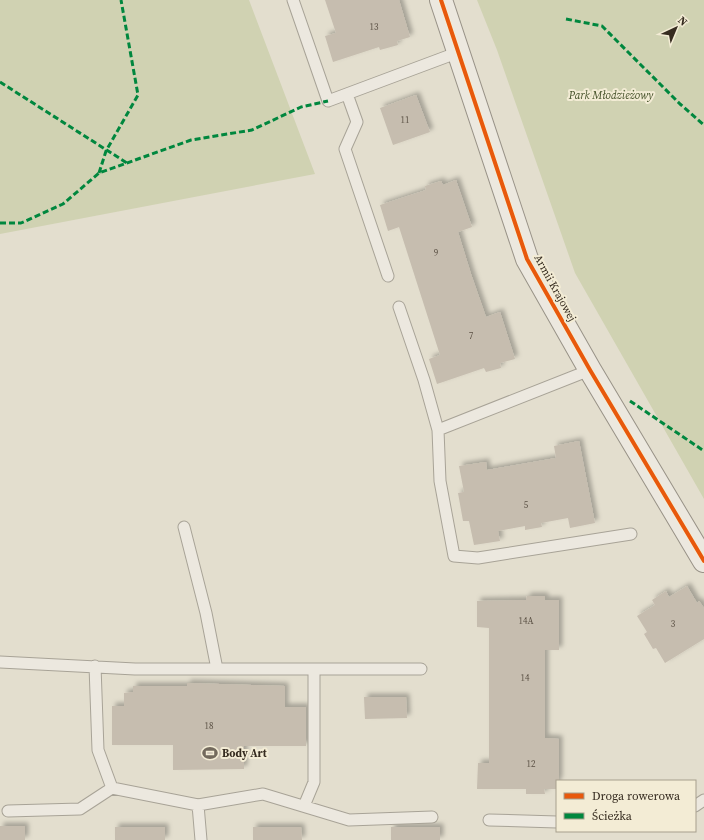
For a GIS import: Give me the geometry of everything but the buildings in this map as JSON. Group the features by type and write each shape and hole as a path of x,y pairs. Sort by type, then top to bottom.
{"street":[{"name":"Armii Krajowej","path":"441,0 527,259 590,370 704,561"}],"lane":[{"path":"293,0 328,101 458,52"},
{"path":"347,94 357,122 344,149 388,276"},
{"path":"398,307 424,380 438,430 440,481 454,556 478,558 631,534"},
{"path":"438,430 590,370"},
{"path":"184,527 206,613 216,669"},
{"path":"0,662 135,669 421,669"},
{"path":"95,666 98,750 112,788"},
{"path":"304,806 314,782 314,669"},
{"path":"8,811 80,808 112,788 198,805 263,794 349,820 432,817"},
{"path":"198,805 201,840"},
{"path":"489,820 556,822"}],"green space":[{"path":"0,0 249,0 315,174 0,234"},
{"name":"Park Młodzieżowy","path":"477,0 704,0 704,499 575,273 497,50"}],"marked path":[{"path":"99,173 106,151 138,95 121,0"},
{"path":"566,19 602,26 680,104 704,125"},
{"path":"0,82 127,163"},
{"path":"0,223 21,223 63,204 99,173 191,140 252,130 301,107 328,101"},
{"path":"630,401 704,451"}],"cycle path":[{"path":"441,0 527,259 590,370 704,561"}],"place":[{"name":"Body Art","path":"210,753"}]}
